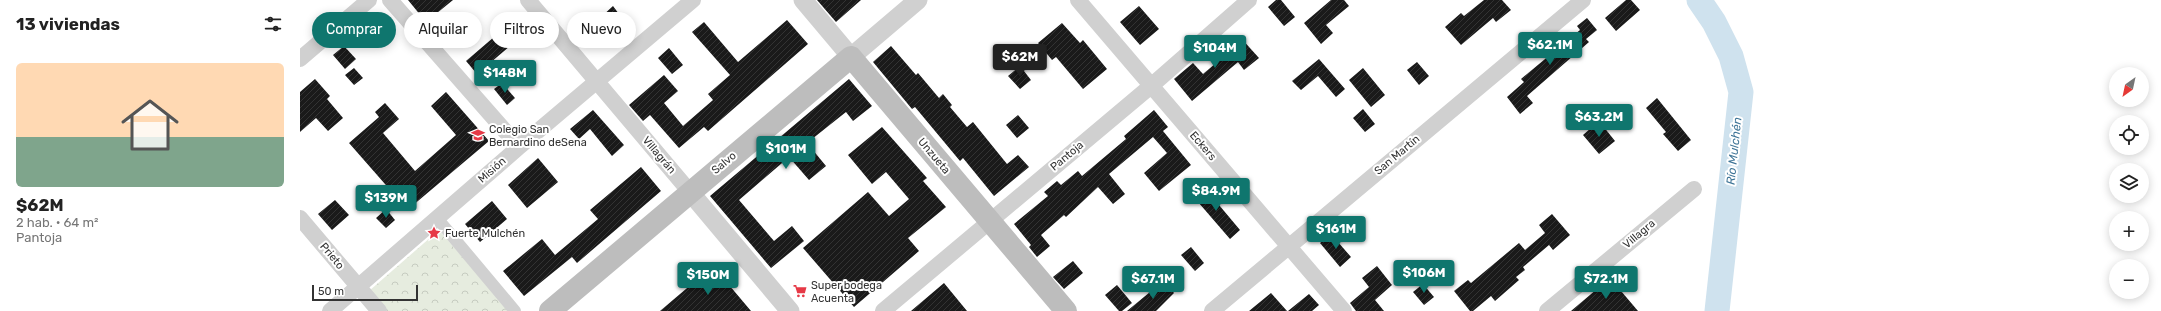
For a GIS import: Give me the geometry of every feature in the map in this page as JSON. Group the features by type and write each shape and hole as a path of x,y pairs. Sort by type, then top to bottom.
{"main road":[{"name":"Salvo","path":"550,311 851,57"},
{"name":"Unzueta","path":"851,57 1066,311"}],"street":[{"path":"300,59 369,0"},
{"path":"390,0 519,147"},
{"name":"Villagrán","path":"528,0 790,311"},
{"name":"Misión","path":"330,311 596,81 693,0"},
{"name":"Unzueta","path":"803,0 851,57"},
{"name":"Salvo","path":"851,57 918,0"},
{"name":"Eckers","path":"1078,0 1344,311"},
{"name":"Pantoja","path":"883,311 1151,86 1249,0"},
{"name":"San Martín","path":"1212,311 1583,0"},
{"name":"Villagra","path":"1546,311 1694,189"},
{"name":"Prieto","path":"300,218 380,311"},
{"path":"437,218 515,311"}],"green space":[{"path":"439,230 510,311 387,311 369,291"}],"building":[{"path":"408,0 453,0 438,12 418,12"},
{"path":"817,0 861,0 836,22"},
{"path":"1276,0 1281,0 1295,17 1284,26 1268,7"},
{"path":"1331,0 1344,0 1349,6 1326,25 1333,33 1321,44 1304,23"},
{"path":"1484,0 1502,0 1511,10 1496,22 1493,18 1461,45 1445,27 1461,13 1464,16"},
{"path":"1626,0 1631,0 1640,10 1616,31 1605,18"},
{"path":"613,6 618,12 606,12"},
{"path":"1139,6 1159,29 1140,45 1120,22"},
{"path":"1587,18 1597,30 1586,39 1589,42 1527,96 1533,103 1520,114 1507,97 1524,82 1521,79 1580,30 1577,26"},
{"path":"787,20 808,44 708,131 704,127 679,148 650,115 643,121 629,105 664,75 678,91 664,103 683,126 713,100 708,94 730,75 692,32 704,22 738,62"},
{"path":"1062,23 1080,43 1083,40 1107,69 1083,89 1056,57 1052,60 1038,43"},
{"path":"1240,37 1259,58 1244,70 1238,62 1192,101 1174,79 1193,63 1203,74 1229,52 1226,48"},
{"path":"490,40 490,48 508,48 477,74 466,61"},
{"path":"891,46 916,75 918,73 939,98 943,94 952,105 950,107 967,127 973,122 1007,164 1018,155 1029,167 994,196 963,158 960,161 915,107 912,109 873,62"},
{"path":"342,48 346,48 356,59 345,69 333,55"},
{"path":"669,48 683,65 672,74 658,58"},
{"path":"1319,59 1345,89 1336,97 1318,76 1301,90 1292,81"},
{"path":"1417,62 1429,76 1419,85 1407,70"},
{"path":"1020,66 1031,80 1020,89 1008,76"},
{"path":"354,68 363,78 354,85 345,75"},
{"path":"1363,68 1385,95 1371,107 1349,80"},
{"path":"315,79 330,96 327,99 343,118 328,131 316,118 300,132 300,92"},
{"path":"849,79 872,106 853,121 846,112 807,143 826,166 809,180 789,157 739,200 774,241 792,226 804,241 771,268 710,196"},
{"path":"502,83 515,98 507,105 494,89"},
{"path":"446,92 489,141 412,206 403,196 399,200 349,143 379,117 375,112 385,103 399,119 383,133 415,171 456,135 431,106"},
{"path":"1657,98 1691,140 1678,151 1663,134 1666,132 1646,108"},
{"path":"1363,109 1375,124 1365,132 1353,118"},
{"path":"593,110 624,145 612,156 590,129 579,139 570,129"},
{"path":"1154,110 1168,127 1163,131 1191,165 1159,191 1144,173 1167,153 1153,137 1109,174 1125,194 1113,204 1098,187 1066,217 1064,215 1041,235 1050,246 1037,257 1029,247 1031,245 1014,224 1048,196 1044,192 1057,181 1061,185 1078,171 1082,176 1126,139 1124,136"},
{"path":"1018,115 1029,128 1017,138 1006,125"},
{"path":"1599,121 1615,141 1599,154 1583,135"},
{"path":"882,127 927,178 923,181 946,207 908,238 919,251 854,307 803,248 868,192 889,216 909,199 886,172 872,184 848,155"},
{"path":"538,158 558,182 527,208 508,185"},
{"path":"641,167 661,191 577,263 572,257 524,296 503,271 542,239 555,255 598,219 590,210"},
{"path":"1205,185 1215,197 1214,199 1240,230 1230,239 1192,195"},
{"path":"335,200 349,215 332,230 318,214"},
{"path":"492,201 507,219 480,242 465,224"},
{"path":"386,209 395,220 386,228 376,218"},
{"path":"1552,214 1570,235 1553,250 1549,245 1523,267 1525,270 1516,277 1519,280 1495,301 1491,296 1473,311 1470,311 1454,291 1468,280 1471,283 1519,243 1525,250 1545,233 1539,225"},
{"path":"1331,234 1351,257 1340,267 1320,243"},
{"path":"1191,247 1204,263 1195,271 1181,255"},
{"path":"1073,261 1083,273 1064,289 1053,277"},
{"path":"713,266 751,311 660,311"},
{"path":"1377,266 1392,285 1375,300 1384,311 1356,311 1350,303 1369,287 1362,278"},
{"path":"1610,278 1638,311 1571,311"},
{"path":"944,283 967,311 911,311"},
{"path":"1167,284 1174,293 1156,311 1127,311 1150,292 1153,295"},
{"path":"1423,284 1434,297 1424,305 1413,292"},
{"path":"1117,285 1132,303 1122,311 1119,311 1105,295"},
{"path":"1271,293 1287,311 1249,311"},
{"path":"1309,294 1319,305 1312,311 1288,311"}],"waterway":[{"name":"Río Mulchén","path":"1699,0 1714,22 1731,56 1741,92 1717,311"}],"place":[{"name":"Colegio San Bernardino deSena","path":"478,135"},
{"name":"Fuerte Mulchén","path":"434,233"},
{"name":"Super bodega Acuenta","path":"800,291"}]}
